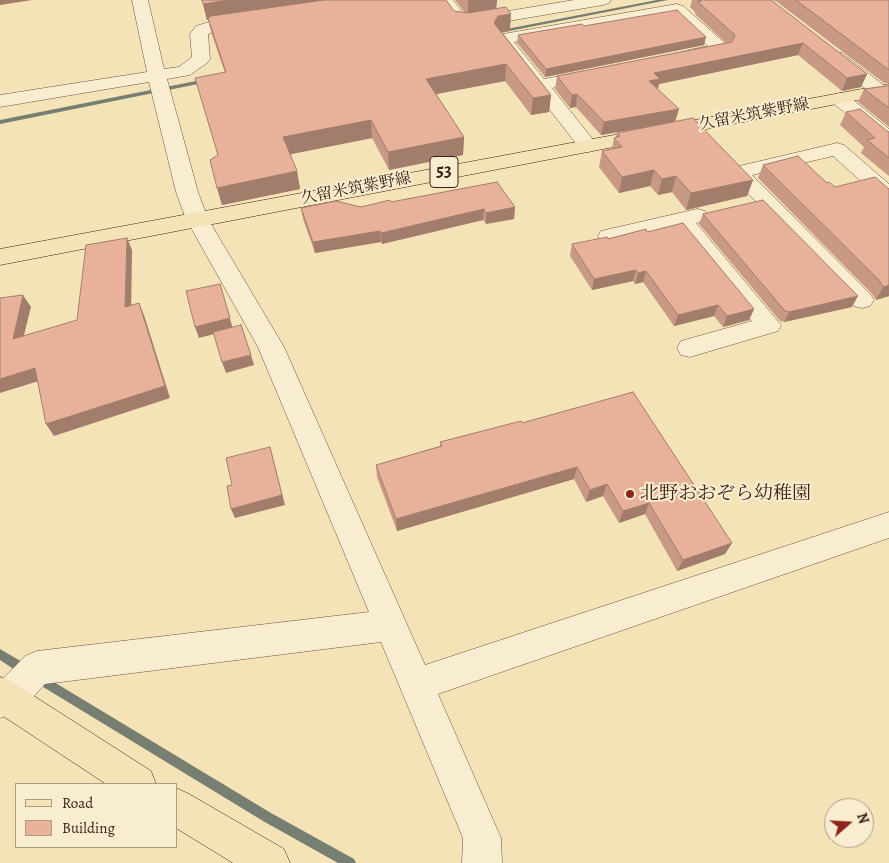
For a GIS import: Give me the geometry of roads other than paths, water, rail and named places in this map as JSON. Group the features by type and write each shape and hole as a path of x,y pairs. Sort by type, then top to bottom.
{"main road":[{"name":"久留米筑紫野線","path":"0,257 884,90"},
{"path":"3,698 136,783"},
{"path":"178,808 270,863"}],"street":[{"path":"140,0 157,77 187,192 197,219 271,346 487,855"},
{"path":"445,0 460,22 467,23 603,0"},
{"path":"588,146 503,40 677,9 721,49 674,58"},
{"path":"0,101 157,77 184,71 201,60 198,34 202,30 209,27 259,19"},
{"path":"825,49 884,90"},
{"path":"540,85 606,72"},
{"path":"840,99 889,139"},
{"path":"862,300 755,202 738,172 837,149 889,195"},
{"path":"609,236 718,211"},
{"path":"680,220 769,325 690,348"},
{"path":"415,685 889,525"},
{"path":"3,698 37,668 389,625"}],"waterway":[{"path":"499,31 665,0"},
{"path":"0,122 206,81"},
{"path":"0,654 25,670"},
{"path":"39,678 267,817 350,863"}],"place":[{"name":"北野おおぞら幼稚園","path":"630,494"}]}
